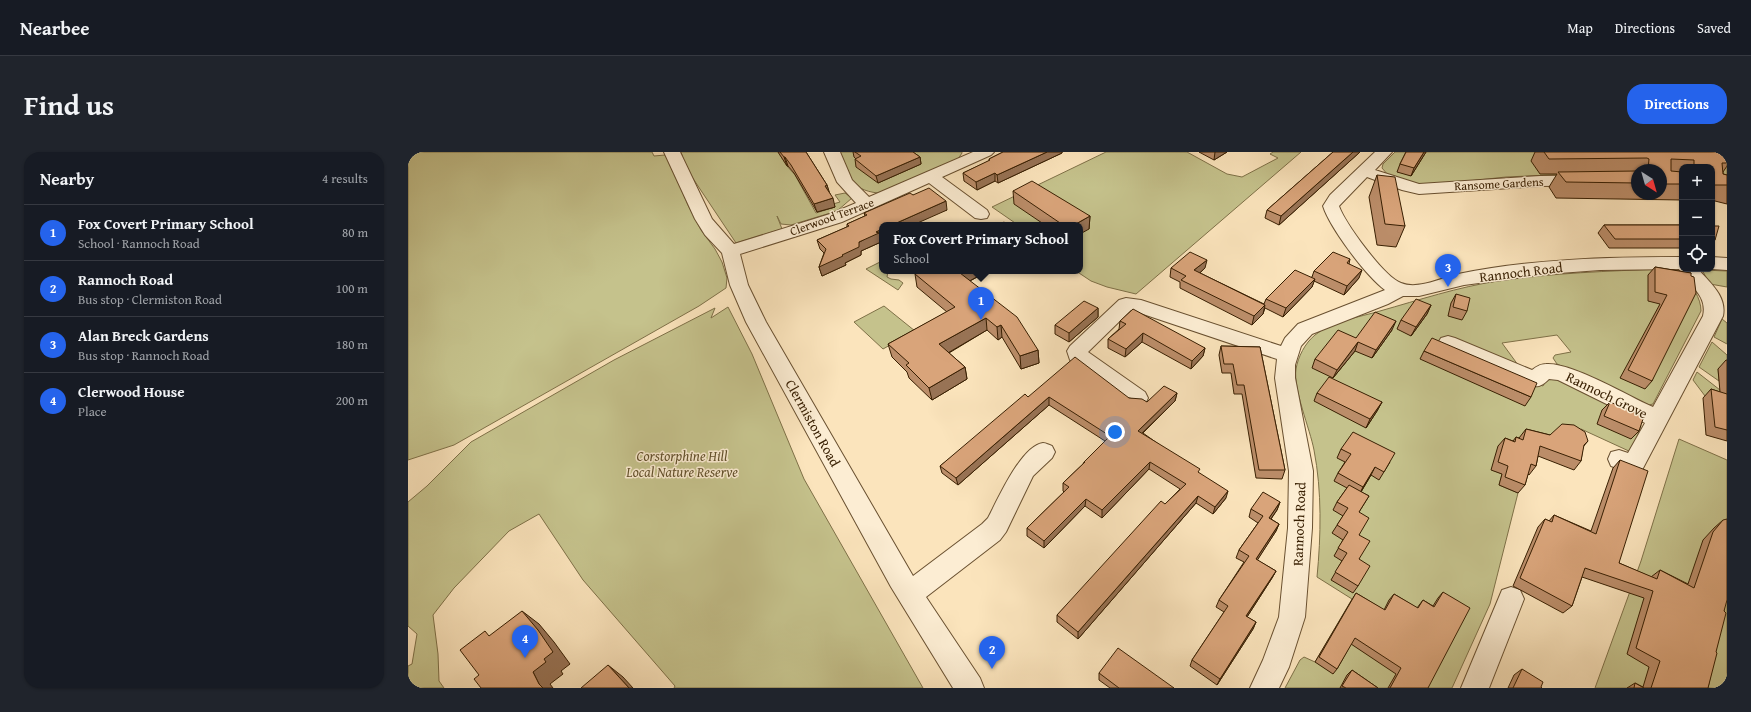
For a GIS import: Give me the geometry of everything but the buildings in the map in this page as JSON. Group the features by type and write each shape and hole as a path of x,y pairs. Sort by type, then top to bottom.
{"street":[{"path":"672,152 708,224 724,246 731,251"},
{"path":"832,152 841,178 846,185 868,205"},
{"name":"Clerwood Terrace","path":"731,251 836,218 931,177 983,152"},
{"path":"1384,152 1336,198 1331,206 1334,215 1383,280 1400,290"},
{"name":"Ransome Gardens","path":"1364,171 1408,187 1419,189 1540,181 1631,180"},
{"path":"931,177 981,214"},
{"name":"Clermiston Road","path":"731,251 733,268 745,301 909,594 970,688"},
{"name":"Rannoch Road","path":"1264,688 1275,667 1292,616 1299,558 1301,471 1285,378 1287,355 1296,337 1305,329 1381,300 1400,290 1414,291 1455,280 1525,270 1612,264 1679,263"},
{"path":"1715,264 1727,264"},
{"name":"Rannoch Grove","path":"1619,459 1634,465 1657,419 1713,316 1715,307 1712,298 1690,272"},
{"path":"1137,398 1077,355 1077,351 1126,304 1134,304 1287,355"},
{"name":"Rannoch Grove","path":"1448,343 1535,380 1545,371 1562,373 1657,419"},
{"path":"909,594 956,556 991,532 997,525 1024,470 1044,452"},
{"path":"1475,688 1511,599"}],"green space":[{"path":"408,152 652,152 654,156 665,155 701,230 715,249 722,262 727,278 726,288 699,306 454,445 408,460"},
{"path":"681,152 778,152 795,175 816,213 835,207 833,204 840,202 835,195 845,193 852,198 837,211 791,225 781,224 777,216 782,229 736,243 686,168"},
{"path":"840,152 962,153 958,159 878,193 862,189 856,185 849,174"},
{"path":"1106,152 1187,152 1227,174 1242,177 1278,158 1270,154 1273,152 1301,152 1136,294 1107,287 1091,281 1080,274 1083,274 1083,222 1014,222 992,207"},
{"path":"1395,152 1727,152 1727,181 1715,170 1715,164 1679,164 1679,167 1667,169 1667,164 1631,164 1631,171 1506,177 1421,186 1388,175 1382,168 1383,164"},
{"path":"879,262 879,274 888,274 887,277 899,280 903,283 898,290 866,269"},
{"path":"1663,269 1681,276 1689,283 1698,296 1701,311 1653,404 1649,405 1557,364 1553,358 1555,355 1571,352 1557,335 1502,343 1521,369 1445,346 1543,386 1548,377 1556,377 1639,419 1641,426 1631,452 1581,429 1576,455 1520,437 1516,448 1492,470 1502,474 1499,485 1518,493 1490,604 1452,688 1285,688 1300,660 1304,657 1315,662 1352,599 1317,577 1320,530 1320,497 1317,466 1312,441 1299,398 1296,377 1298,360 1311,338 1322,330 1346,320 1439,294 1498,281 1560,274"},
{"path":"1727,271 1727,287 1710,284 1703,272"},
{"path":"884,306 915,331 883,349 854,322"},
{"name":"Corstorphine Hill Local Nature Reserve","path":"728,307 752,354 804,479 923,688 674,688 675,686 583,580 539,514 509,531 454,588 433,615 438,654 439,681 444,688 408,688 408,666 412,664 417,634 408,626 408,502 427,486 471,442 614,360 715,308 711,318"},
{"path":"1722,319 1727,323 1727,344 1714,337"},
{"path":"1712,342 1727,355 1727,371 1718,369 1719,381 1699,367"},
{"path":"1697,372 1720,390 1721,403 1708,400 1693,380"},
{"path":"1679,439 1727,460 1727,688 1595,688 1641,561"}],"place":[{"name":"Alan Breck Gardens","path":"1448,287"},
{"name":"Fox Covert Primary School","path":"981,320"},
{"name":"Clerwood House","path":"525,658"},
{"name":"Rannoch Road","path":"992,669"}]}
